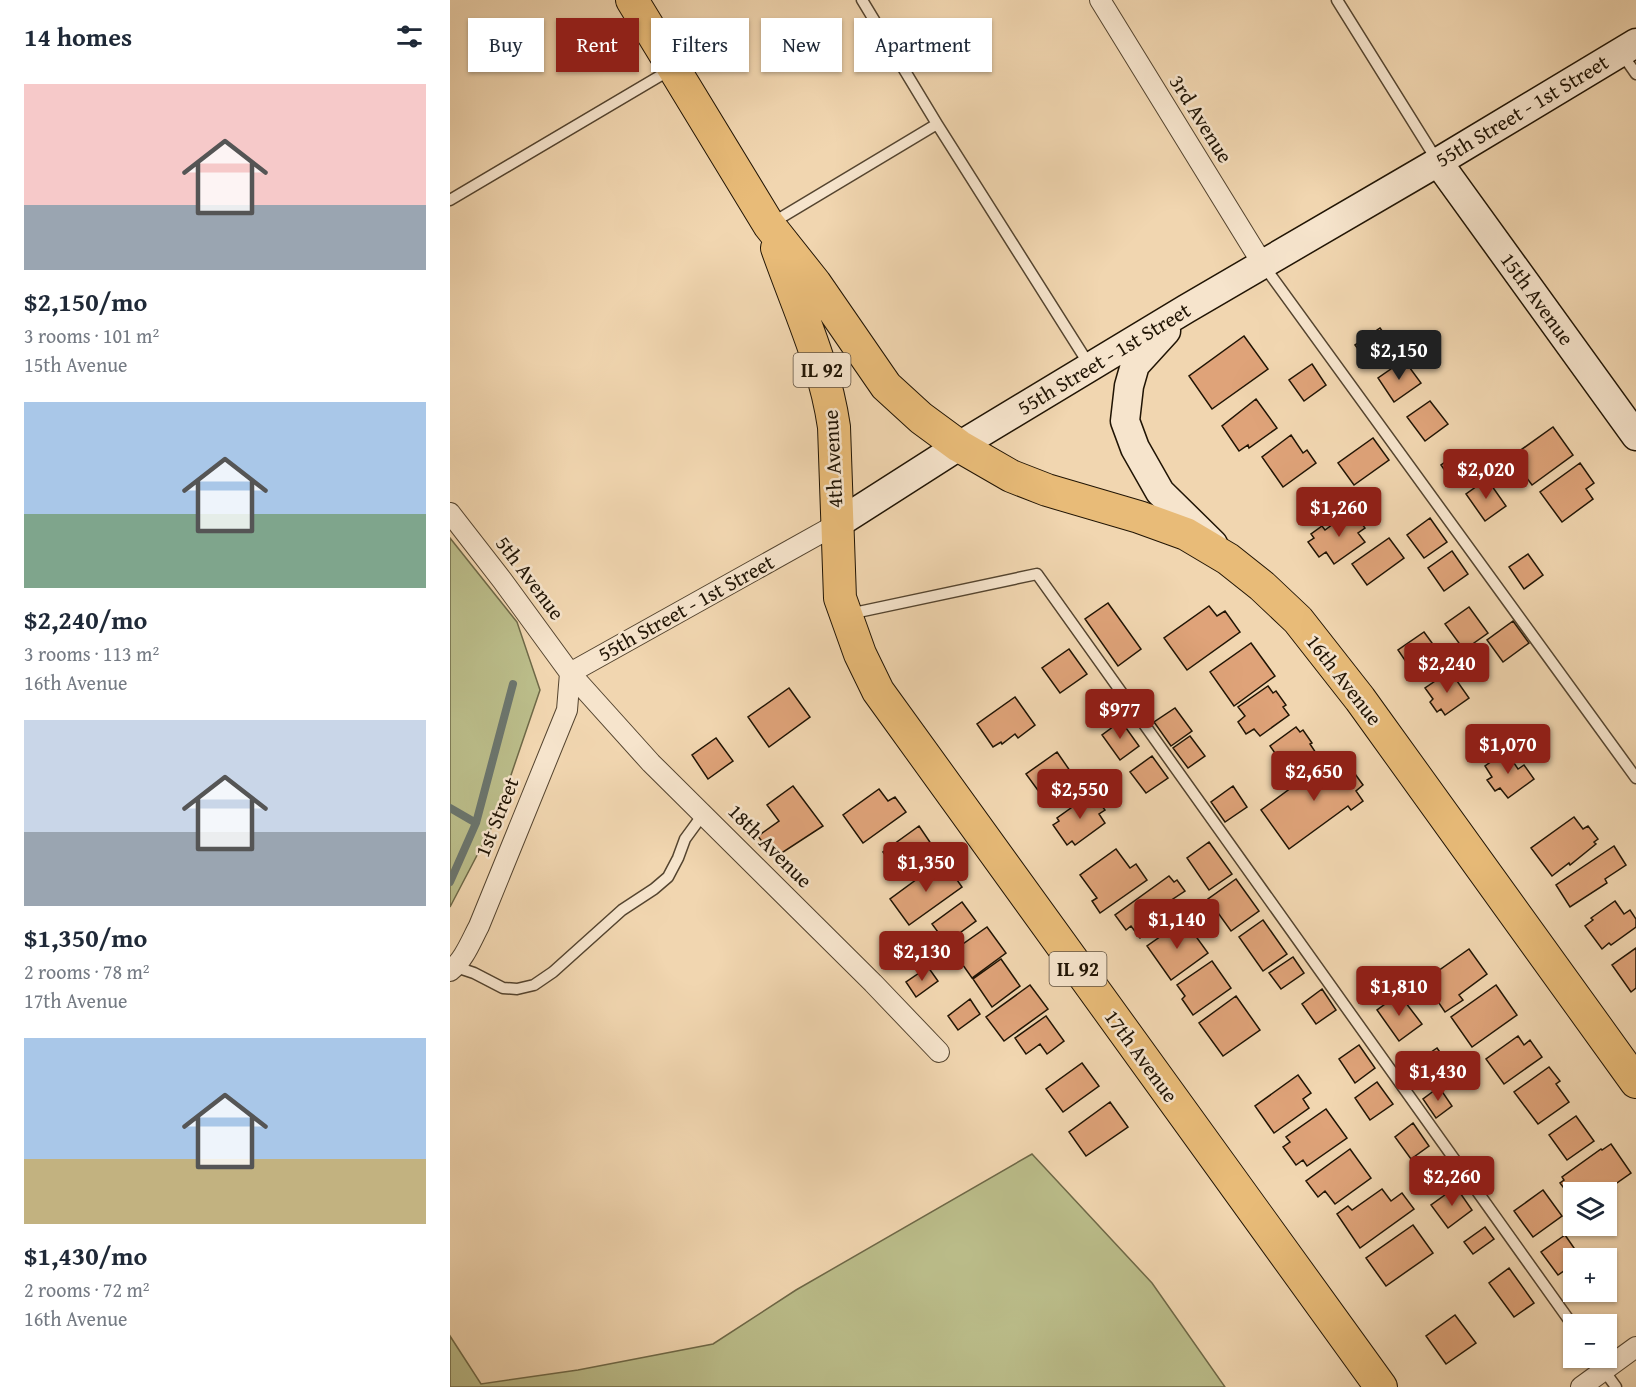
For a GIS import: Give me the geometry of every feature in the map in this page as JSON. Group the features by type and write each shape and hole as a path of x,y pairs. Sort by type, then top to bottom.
{"main road":[{"name":"4th Avenue","path":"632,0 651,32"},
{"name":"4th Avenue","path":"675,72 769,225 815,283 886,386 921,418 960,446"},
{"name":"4th Avenue","path":"769,225 800,313 814,345 830,403 834,427 837,524"},
{"name":"16th Avenue","path":"960,446 1011,476 1047,490 1139,517 1186,534 1228,559 1262,586 1298,620 1360,699 1636,1082"},
{"name":"17th Avenue","path":"837,524 840,598 860,654 878,692 1381,1387"}],"street":[{"name":"3rd Avenue","path":"1100,0 1262,263"},
{"name":"55th Street - 1st Street","path":"570,672 837,524 960,446 1262,263 1438,162 1628,47"},
{"name":"15th Avenue","path":"1438,162 1636,436"},
{"path":"1186,309 1135,365 1129,386 1125,422 1135,448 1160,492 1228,559"},
{"name":"5th Avenue","path":"450,513 570,672"},
{"name":"18th Avenue","path":"570,672 651,763 704,813 939,1052"},
{"name":"1st Street","path":"453,969 466,952 479,926 567,710 570,672"},
{"path":"1617,1356 1636,1347"},
{"path":"1581,1387 1597,1368"}],"lane":[{"path":"862,0 1090,367"},
{"path":"1337,0 1438,162"},
{"path":"1628,47 1636,74"},
{"path":"450,200 666,72"},
{"path":"769,225 937,124"},
{"path":"1262,263 1636,778"},
{"path":"846,615 1037,574 1565,1314"},
{"path":"453,969 474,973 502,988 534,985 554,972 622,910 654,890 668,877 685,838 704,813"},
{"path":"1603,1368 1616,1387"}],"green space":[{"path":"450,538 517,622 540,690 496,819 450,907"},
{"path":"1032,1154 1152,1283 1225,1387 450,1387 450,1336 481,1384 578,1370 713,1344 796,1290"}],"building":[{"path":"1380,328 1394,347 1370,365 1355,345"},
{"path":"1244,336 1268,369 1212,409 1189,376"},
{"path":"1404,360 1421,383 1394,402 1378,378"},
{"path":"1312,364 1326,385 1304,401 1289,380"},
{"path":"1256,399 1277,428 1249,448 1248,445 1239,451 1222,426"},
{"path":"1430,401 1448,424 1425,441 1407,417"},
{"path":"1553,427 1573,455 1532,485 1511,457"},
{"path":"1291,435 1303,453 1307,450 1316,463 1283,487 1262,457"},
{"path":"1373,438 1389,460 1354,485 1338,463"},
{"path":"1462,450 1471,463 1450,478 1441,465"},
{"path":"1580,463 1594,483 1586,489 1593,499 1562,522 1540,492"},
{"path":"1487,479 1506,506 1485,521 1466,494"},
{"path":"1352,510 1365,528 1358,533 1365,542 1334,564 1326,552 1319,557 1308,542 1314,538 1311,534 1322,526 1325,530"},
{"path":"1430,518 1447,542 1424,558 1407,535"},
{"path":"1389,538 1404,558 1367,585 1352,564"},
{"path":"1452,551 1468,574 1444,591 1428,568"},
{"path":"1528,554 1543,575 1524,589 1509,567"},
{"path":"1108,603 1141,649 1118,666 1085,619"},
{"path":"1209,606 1217,616 1225,611 1240,632 1187,670 1164,638"},
{"path":"1469,607 1488,633 1464,650 1445,624"},
{"path":"1513,621 1529,643 1503,662 1487,640"},
{"path":"1424,632 1443,658 1431,667 1433,671 1419,681 1398,650"},
{"path":"1251,643 1275,676 1234,706 1210,672"},
{"path":"1069,649 1087,674 1060,693 1042,668"},
{"path":"1450,671 1469,698 1445,715 1441,709 1437,712 1430,702 1433,699 1425,688"},
{"path":"1268,686 1273,693 1276,691 1286,705 1283,707 1289,715 1260,736 1254,729 1246,734 1238,722 1245,716 1238,707"},
{"path":"789,688 810,717 769,747 748,717"},
{"path":"1015,697 1035,725 1018,738 1015,734 1002,744 1001,742 993,747 977,724"},
{"path":"1175,708 1192,731 1171,746 1154,722"},
{"path":"1121,721 1139,746 1120,760 1102,735"},
{"path":"1296,727 1300,732 1303,730 1316,753 1289,773 1270,746"},
{"path":"1190,736 1205,756 1188,768 1173,748"},
{"path":"716,738 733,761 708,779 692,755"},
{"path":"1506,751 1518,769 1524,765 1534,779 1508,798 1500,788 1495,791 1487,780 1492,777 1485,766"},
{"path":"1057,752 1075,778 1045,800 1026,774"},
{"path":"1152,756 1168,778 1146,793 1130,772"},
{"path":"1329,760 1334,768 1345,760 1363,785 1356,791 1363,801 1351,810 1348,806 1289,849 1261,810"},
{"path":"793,786 823,826 774,858 758,836 779,821 767,805"},
{"path":"1233,786 1247,807 1225,822 1211,802"},
{"path":"879,789 888,801 895,797 906,812 863,843 843,815"},
{"path":"1092,793 1105,810 1099,814 1105,823 1075,845 1072,841 1067,845 1053,825 1059,821 1057,818"},
{"path":"1574,817 1583,829 1588,826 1598,839 1594,842 1596,844 1570,865 1569,863 1552,876 1531,848"},
{"path":"919,826 936,851 900,877 883,852"},
{"path":"1209,842 1232,874 1209,890 1187,858"},
{"path":"1614,846 1626,865 1605,879 1607,883 1570,907 1556,885"},
{"path":"1116,849 1130,868 1136,864 1147,880 1100,913 1092,901 1097,898 1080,875"},
{"path":"943,860 962,887 909,925 890,899"},
{"path":"1169,876 1174,882 1177,880 1185,891 1170,901 1177,911 1140,938 1131,926 1126,930 1115,915"},
{"path":"1236,879 1259,911 1231,931 1208,899"},
{"path":"1615,901 1624,914 1630,910 1636,919 1636,927 1602,949 1585,926 1593,920 1591,918"},
{"path":"962,902 976,921 946,943 932,924"},
{"path":"1184,920 1208,953 1171,980 1147,946"},
{"path":"1263,920 1287,954 1263,971 1239,937"},
{"path":"987,927 1006,953 972,978 953,951"},
{"path":"1636,948 1636,988 1631,992 1612,965"},
{"path":"1469,949 1487,974 1459,995 1463,1000 1445,1012 1424,981"},
{"path":"1293,957 1304,973 1281,989 1269,973"},
{"path":"1001,959 1020,986 992,1007 973,979"},
{"path":"1212,961 1231,988 1193,1015 1182,999 1185,996 1177,985"},
{"path":"928,967 938,981 916,997 906,982"},
{"path":"1030,985 1048,1009 1004,1041 986,1017"},
{"path":"1496,985 1517,1015 1472,1047 1451,1017"},
{"path":"1322,989 1336,1010 1316,1024 1302,1004"},
{"path":"1399,994 1422,1024 1399,1041 1377,1010"},
{"path":"1236,996 1260,1030 1223,1056 1199,1023"},
{"path":"970,999 980,1014 958,1030 948,1016"},
{"path":"1046,1016 1064,1041 1047,1054 1040,1044 1026,1054 1015,1038"},
{"path":"1518,1036 1524,1045 1530,1040 1542,1057 1504,1084 1486,1059"},
{"path":"1359,1045 1375,1068 1355,1083 1339,1059"},
{"path":"1437,1048 1451,1068 1427,1087 1411,1066"},
{"path":"1082,1063 1099,1086 1063,1112 1046,1089"},
{"path":"1549,1067 1560,1081 1556,1084 1569,1102 1538,1124 1514,1092"},
{"path":"1298,1075 1311,1093 1303,1099 1309,1108 1274,1133 1255,1106"},
{"path":"1377,1082 1393,1104 1370,1120 1355,1098"},
{"path":"1439,1087 1452,1106 1436,1118 1423,1099"},
{"path":"1110,1102 1128,1127 1086,1156 1069,1132"},
{"path":"1326,1109 1347,1138 1307,1166 1303,1160 1296,1165 1283,1147 1290,1142 1286,1137"},
{"path":"1576,1116 1594,1141 1567,1160 1549,1135"},
{"path":"1413,1123 1429,1146 1411,1159 1395,1137"},
{"path":"1611,1144 1631,1173 1617,1183 1563,1182 1563,1187 1560,1183 1564,1180 1562,1177"},
{"path":"1350,1149 1371,1178 1335,1204 1325,1191 1318,1197 1306,1181"},
{"path":"1456,1187 1472,1210 1448,1228 1431,1205"},
{"path":"1382,1189 1391,1201 1402,1193 1414,1209 1360,1248 1337,1214 1348,1206 1352,1210"},
{"path":"1543,1190 1562,1216 1533,1237 1514,1211"},
{"path":"1413,1225 1433,1253 1386,1286 1366,1258"},
{"path":"1485,1227 1494,1239 1473,1254 1464,1242"},
{"path":"1564,1236 1574,1248 1563,1248 1563,1272 1558,1275 1541,1252"},
{"path":"1509,1268 1534,1303 1514,1317 1489,1283"},
{"path":"1455,1315 1476,1343 1446,1364 1426,1336"}],"waterway":[{"path":"450,882 476,823 513,684"},
{"path":"450,808 476,823"}]}
